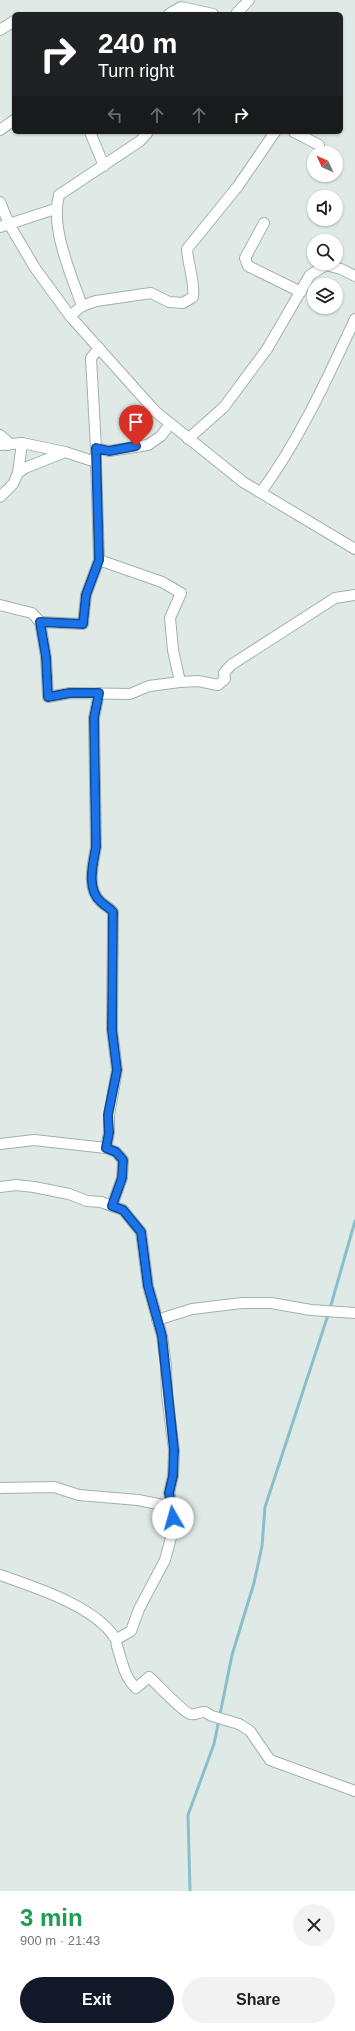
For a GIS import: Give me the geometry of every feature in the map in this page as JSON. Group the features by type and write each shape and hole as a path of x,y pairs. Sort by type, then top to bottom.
{"street":[{"path":"238,12 249,0"},
{"path":"172,12 181,7 204,12"},
{"path":"0,30 12,22"},
{"path":"0,130 12,121"},
{"path":"91,134 104,166"},
{"path":"82,306 62,241 55,209 58,195 104,166 140,141 146,134"},
{"path":"70,316 82,306 96,301 151,293 169,302 183,303 193,297 194,286 188,266 187,249 238,186 274,134"},
{"path":"298,134 319,145"},
{"path":"0,202 4,226 70,316 147,402 170,424 243,482 355,549"},
{"path":"4,226 55,209"},
{"path":"264,223 245,258 248,266 301,292"},
{"path":"188,439 224,407 267,350 310,275 326,265 341,269 355,276"},
{"path":"260,492 283,462 310,414 355,319"},
{"path":"40,622 83,624 86,595 99,560 96,448 91,358 99,348"},
{"path":"96,448 109,451 148,445 161,436 170,424"},
{"path":"0,435 7,441 4,445"},
{"path":"4,445 22,443 65,452 96,462"},
{"path":"0,498 13,484 18,472 22,443"},
{"path":"18,472 65,452"},
{"path":"99,560 162,582 181,593 170,618 173,650 180,682"},
{"path":"0,605 32,613 40,622 46,657 48,697 70,693 130,694 149,686 180,682 198,681 218,685 224,679 224,673 231,665 335,598 355,595"},
{"path":"99,693 94,718 96,847 92,867 92,888 100,902 109,906 113,912 112,1030 117,1070 108,1115 109,1133 106,1148"},
{"path":"0,1144 34,1140 106,1148 116,1152 123,1160 122,1178 112,1206"},
{"path":"0,1187 16,1185 40,1188 69,1194 87,1201 101,1202 123,1210 141,1232 148,1286 162,1336 166,1366 167,1395 174,1450 173,1476 169,1493 172,1507 173,1530 165,1560 140,1609 131,1631 117,1640"},
{"path":"157,1320 192,1309 242,1303 271,1303 311,1310 355,1313"},
{"path":"0,1488 54,1487 79,1495 138,1500 172,1507"},
{"path":"0,1575 38,1589 84,1609 117,1640 120,1659 129,1681 136,1688 150,1677 168,1693 184,1711 191,1714 205,1712 212,1716 239,1724 250,1731 270,1760 355,1791"}],"waterway":[{"path":"190,1891 188,1815 214,1744 232,1655 254,1583 262,1546 265,1507 329,1312 355,1221"}],"route":[{"path":"136,446 109,451 96,448 99,560 86,595 83,624 40,622 46,657 48,697 70,693 99,693 94,718 96,847 92,867 92,888 100,902 109,906 113,912 114,947 112,1030 117,1070 108,1115 109,1133 106,1148 116,1152 123,1160 122,1178 112,1206 123,1210 141,1232 148,1286 162,1336 166,1366 170,1427 174,1450 173,1476 169,1493 173,1518"}]}
